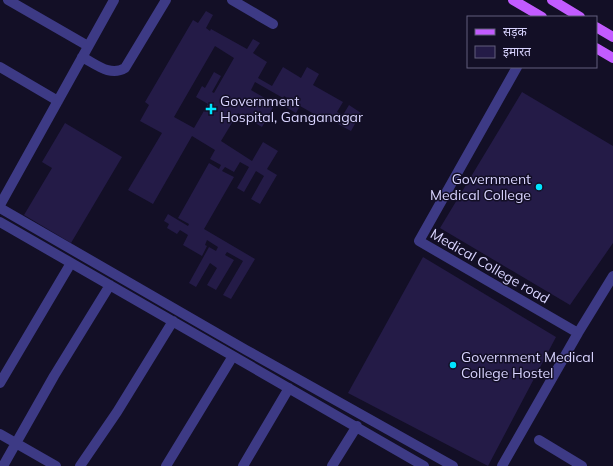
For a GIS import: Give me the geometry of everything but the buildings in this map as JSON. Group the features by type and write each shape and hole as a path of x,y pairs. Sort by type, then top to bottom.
{"main road":[{"path":"513,0 540,16"},
{"path":"552,0 578,16"},
{"path":"597,28 613,37"},
{"path":"597,49 613,58"}],"street":[{"path":"8,0 88,46"},
{"path":"114,0 0,207 246,350 453,466"},
{"path":"82,57 111,72 119,72 125,68 166,0"},
{"path":"232,0 274,24"},
{"path":"0,67 58,101"},
{"name":"Medical College road","path":"516,68 418,241 578,333"},
{"path":"0,222 357,426 414,463 424,466"},
{"path":"0,383 71,263"},
{"path":"502,466 578,333 613,276"},
{"path":"3,466 110,285"},
{"path":"80,466 117,412 173,322"},
{"path":"166,466 233,356"},
{"path":"243,466 289,388"},
{"path":"332,466 357,426"},
{"path":"0,434 56,466"},
{"path":"539,440 582,466"}],"place":[{"name":"Government Hospital, Ganganagar","path":"211,109"},
{"name":"Government Medical College","path":"539,187"},
{"name":"Government Medical College Hostel","path":"453,365"}]}
